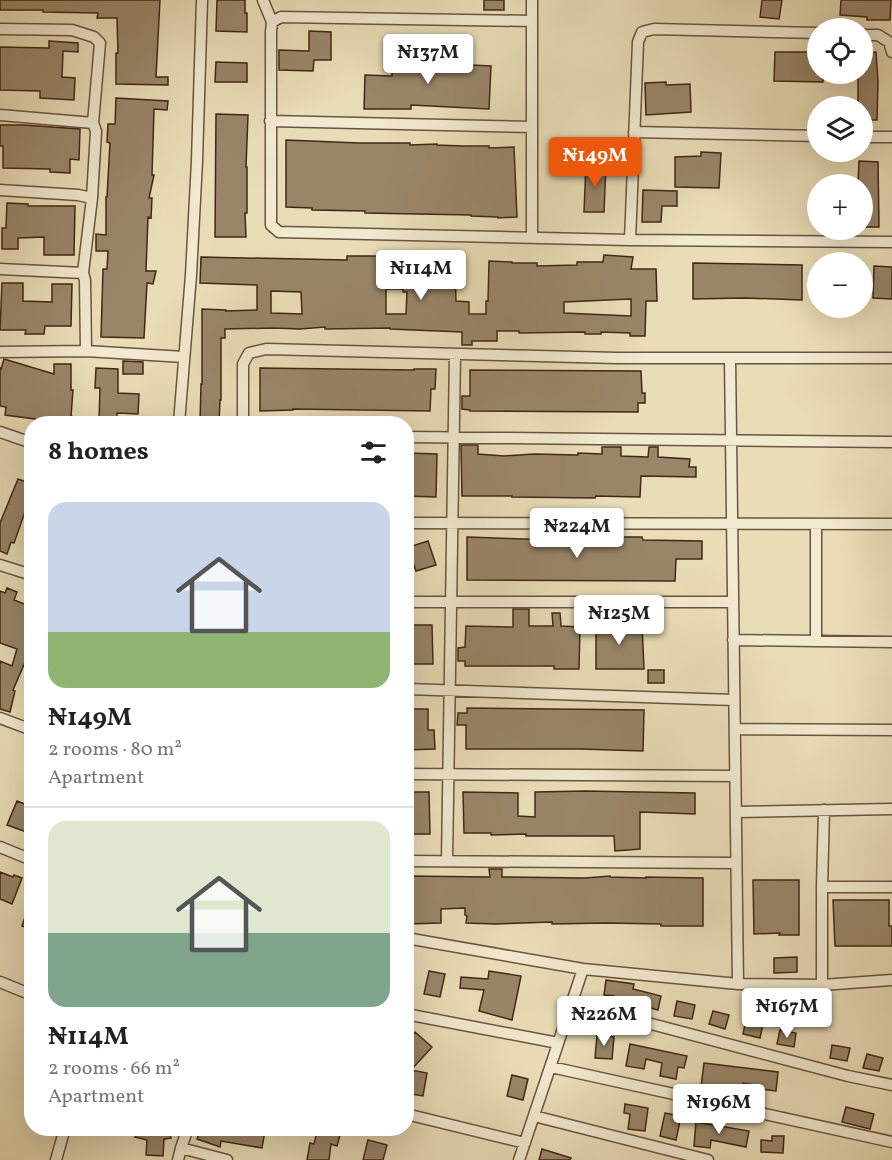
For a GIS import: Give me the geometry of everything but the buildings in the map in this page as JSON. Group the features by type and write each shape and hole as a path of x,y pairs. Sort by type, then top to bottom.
{"street":[{"path":"180,416 191,275 197,161 201,0"},
{"path":"263,0 272,22 270,217 271,225 279,232 630,240 892,242"},
{"path":"532,0 532,237"},
{"path":"272,22 281,17 532,21"},
{"path":"0,28 72,30 94,37 100,43 93,123 96,131 92,198 83,273 86,280 86,351"},
{"path":"630,240 638,42 642,32 654,29 807,33"},
{"path":"873,35 889,42 892,52"},
{"path":"0,115 93,123"},
{"path":"270,121 532,127"},
{"path":"634,132 807,136"},
{"path":"873,137 892,137"},
{"path":"0,190 92,198"},
{"path":"0,269 83,273"},
{"path":"243,416 243,364 249,353 266,349 617,358 892,358"},
{"path":"0,352 86,351 184,357"},
{"path":"447,861 455,354"},
{"path":"730,358 738,984"},
{"path":"0,432 24,440"},
{"path":"414,436 892,442"},
{"path":"414,523 892,524"},
{"path":"816,524 816,641"},
{"path":"0,565 24,572"},
{"path":"414,602 733,602"},
{"path":"733,640 892,642"},
{"path":"414,690 734,700"},
{"path":"0,718 24,727"},
{"path":"735,729 892,730"},
{"path":"414,774 735,776"},
{"path":"736,812 892,809"},
{"path":"822,985 824,810"},
{"path":"0,847 24,857"},
{"path":"414,861 736,863"},
{"path":"822,886 892,887"},
{"path":"414,939 583,969 738,984 822,985 892,980"},
{"path":"519,1160 583,969"},
{"path":"0,982 24,992"},
{"path":"572,1003 848,1076 892,1085"},
{"path":"414,1016 558,1043"},
{"path":"550,1067 892,1142"},
{"path":"414,1116 525,1143"},
{"path":"534,1116 708,1160"},
{"path":"56,1160 63,1136"},
{"path":"178,1160 186,1136"},
{"path":"182,1148 227,1160"}]}
